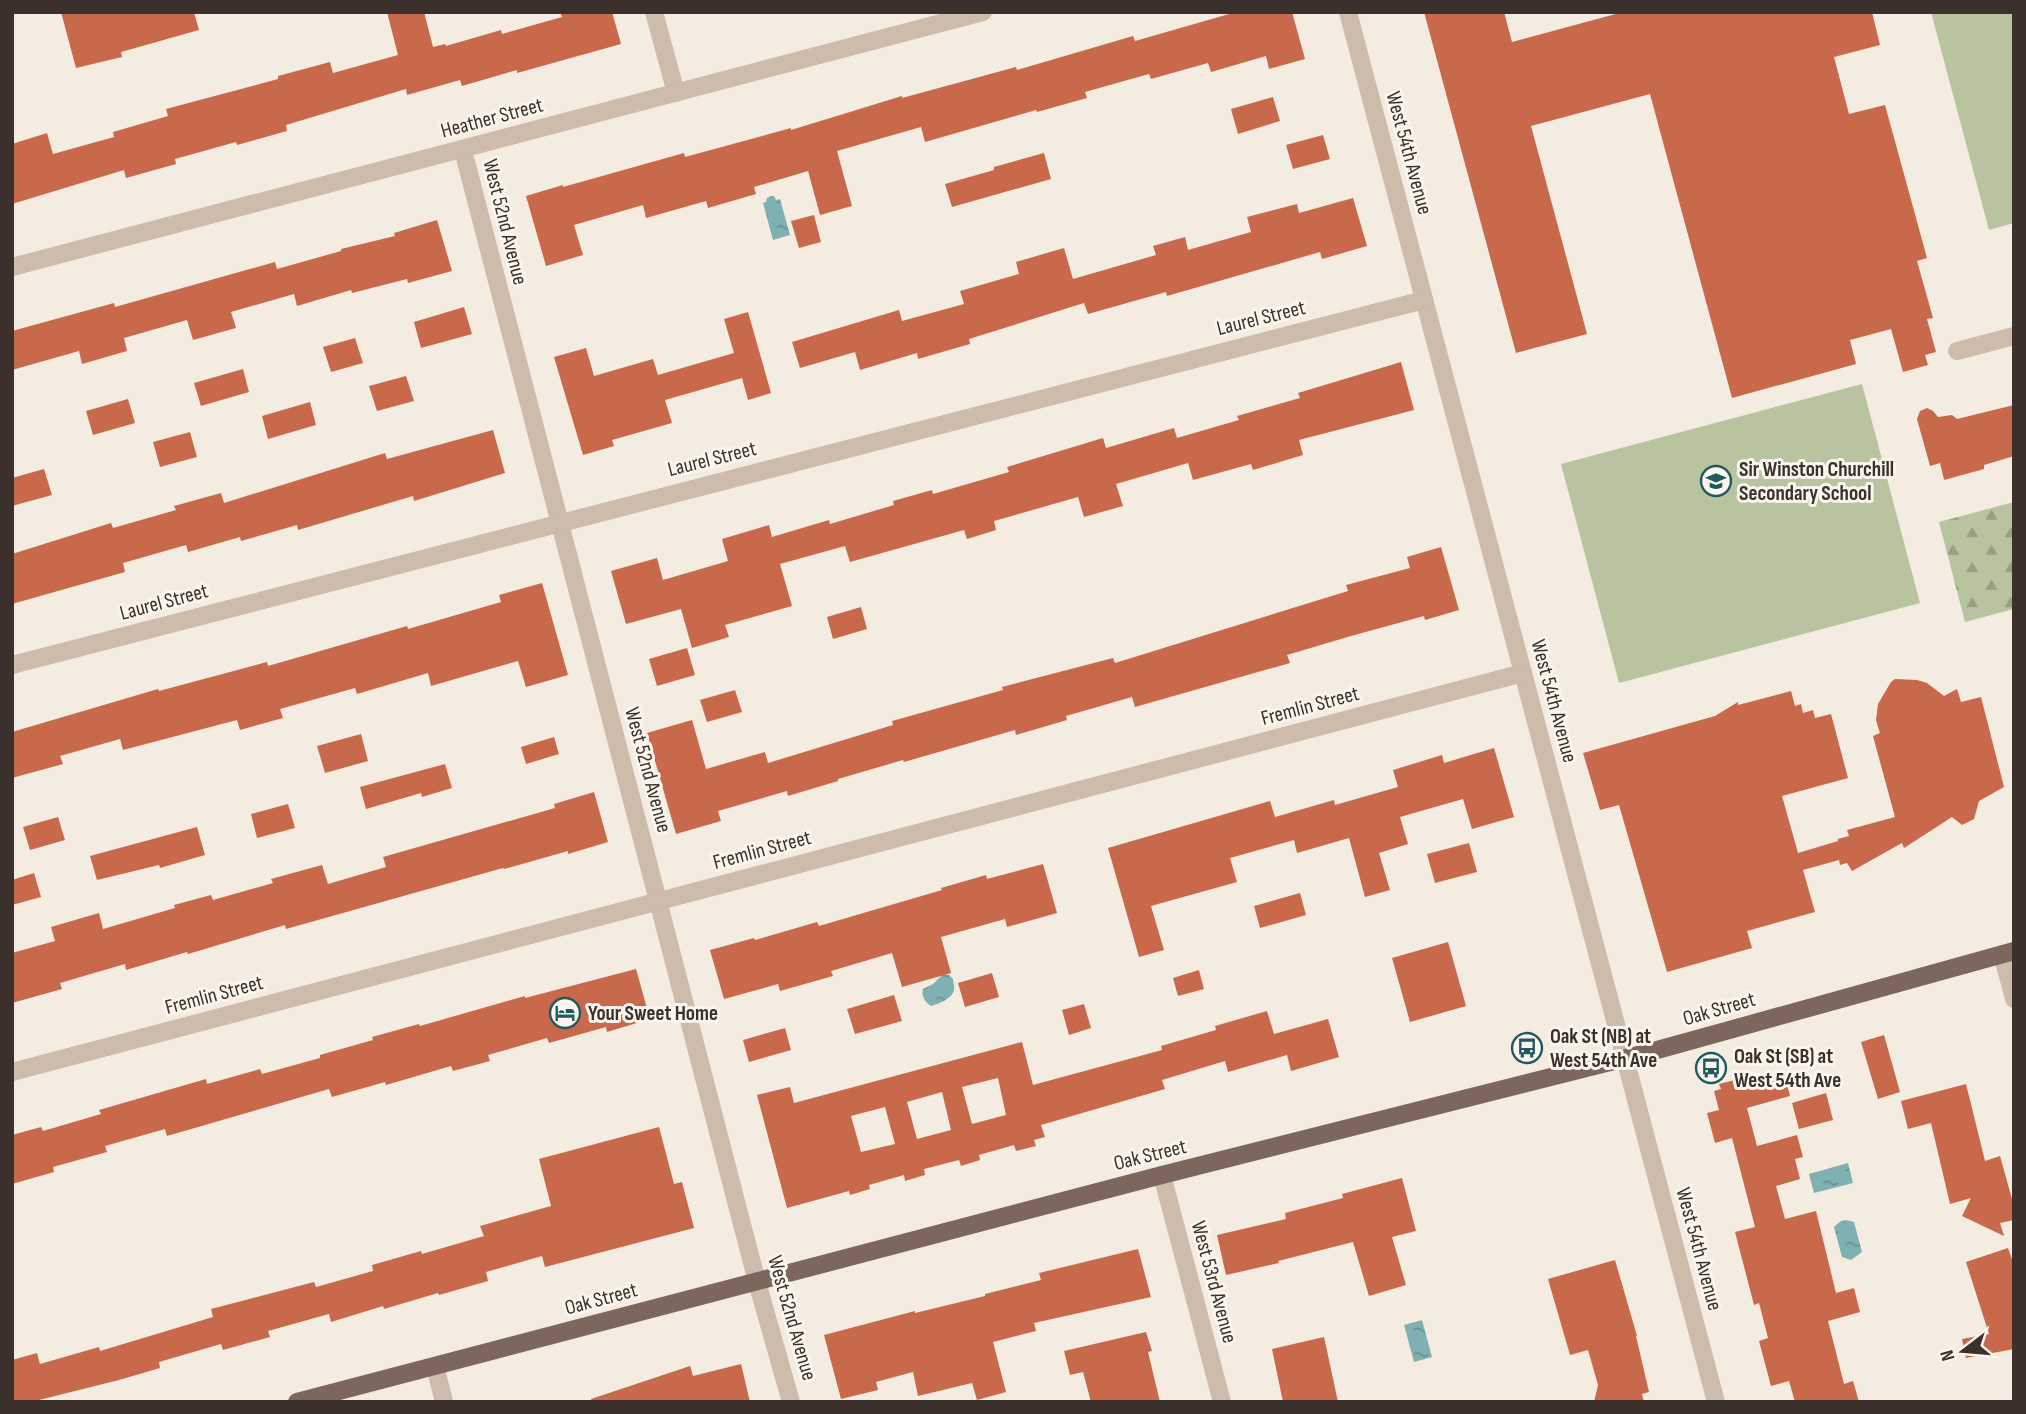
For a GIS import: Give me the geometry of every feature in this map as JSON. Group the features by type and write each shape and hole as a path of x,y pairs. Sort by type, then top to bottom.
{"main road":[{"name":"Oak Street","path":"297,1402 1162,1175 1626,1058 2008,952"}],"street":[{"path":"654,12 676,93"},
{"name":"Heather Street","path":"12,267 983,12"},
{"name":"West 54th Avenue","path":"1348,12 1716,1402"},
{"name":"West 52nd Avenue","path":"463,150 757,1282 791,1402"},
{"name":"Laurel Street","path":"12,665 1424,300"},
{"path":"1957,351 2014,337"},
{"name":"Fremlin Street","path":"12,1072 1523,673"},
{"path":"2008,952 2014,999"},
{"name":"West 53rd Avenue","path":"1162,1175 1222,1402"},
{"path":"435,1366 444,1402"}],"green space":[{"path":"1931,12 2014,12 2014,223 1989,230"},
{"path":"1862,384 1920,603 1619,683 1561,464"},
{"path":"2014,502 2014,609 1965,622 1939,522"}],"water":[{"path":"771,196 776,200 780,199 790,235 773,240 763,203"},
{"path":"943,974 953,979 953,993 931,1006 924,999 923,989"},
{"path":"1848,1163 1853,1183 1814,1193 1809,1174"},
{"path":"1845,1220 1854,1222 1862,1252 1851,1260 1842,1257 1834,1227"},
{"path":"1422,1320 1432,1357 1414,1362 1404,1325"}],"building":[{"path":"61,12 194,12 199,30 121,52 122,57 76,68"},
{"path":"387,12 424,12 433,47 446,46 501,30 502,34 562,17 560,12 612,12 621,44 462,86 460,80 407,95 406,89 286,125 287,131 175,159 176,164 126,178 124,170 12,204 12,144 47,133 53,154 114,137 113,132 168,116 166,109 278,79 278,76 330,62 333,73 398,55"},
{"path":"1236,12 1292,12 1305,59 1269,69 1266,56 1211,72 1208,63 1151,79 1149,74 1085,92 1087,98 925,142 921,127 837,151 852,206 820,215 808,171 754,187 756,194 708,208 706,201 646,218 643,205 574,225 583,255 546,266 526,196 684,153 685,157 791,130 902,96 1016,67 1017,70 1133,36 1135,41"},
{"path":"1424,12 1504,12 1512,42 1623,12 1872,12 1880,45 1834,57 1849,114 1885,105 1927,258 1917,261 1933,318 1927,319 1936,352 1925,355 1928,365 1903,372 1891,329 1850,340 1856,364 1732,398 1650,94 1531,126 1587,334 1516,353"},
{"path":"1273,97 1280,121 1238,134 1231,109"},
{"path":"1323,135 1330,159 1293,169 1286,145"},
{"path":"1044,153 1051,179 952,207 945,184"},
{"path":"1353,198 1367,246 1322,259 1320,252 1167,296 1166,292 1088,314 1084,303 969,339 970,344 918,359 917,353 860,370 855,352 800,368 792,342 899,310 902,321 964,304 960,291 1019,274 1016,262 1064,248 1073,279 1156,255 1153,246 1185,237 1188,250 1251,232 1247,217 1297,204 1299,213"},
{"path":"814,215 821,242 799,248 791,221"},
{"path":"437,220 452,271 408,283 407,279 352,293 351,290 297,306 294,294 231,312 236,328 193,340 187,320 124,338 127,351 82,364 79,351 12,370 12,331 114,303 115,307 275,262 277,269 395,236 394,233"},
{"path":"464,307 472,334 421,348 414,322"},
{"path":"748,312 771,393 748,400 742,378 665,400 672,423 612,440 614,446 583,455 554,357 586,348 594,376 653,359 658,375 734,353 724,319"},
{"path":"355,338 363,363 331,372 323,347"},
{"path":"1401,362 1414,410 1299,440 1303,455 1253,470 1251,464 1193,480 1188,463 1116,484 1123,506 1084,517 1078,497 994,521 996,530 967,539 964,530 850,562 845,546 780,564 792,606 725,625 729,637 692,648 681,609 626,624 611,571 657,558 663,580 728,561 722,539 769,525 772,537 829,520 830,524 894,505 893,501 932,490 933,494 1009,472 1007,467 1103,438 1106,448 1174,428 1177,438 1239,420 1237,416 1300,398 1298,393"},
{"path":"243,369 249,392 201,406 194,383"},
{"path":"406,376 414,401 377,411 369,386"},
{"path":"128,399 135,423 93,435 86,411"},
{"path":"310,402 316,425 268,439 262,416"},
{"path":"2014,405 2014,456 1984,465 1984,469 1944,480 1940,463 1930,466 1917,419 1920,411 1927,408 1938,417 1952,415 1957,419"},
{"path":"493,430 505,473 414,501 413,496 298,530 297,525 188,552 186,545 123,563 125,572 12,604 12,554 111,523 113,528 176,510 174,506 221,493 224,503 385,453 387,459"},
{"path":"190,432 197,457 160,467 153,442"},
{"path":"44,469 52,495 12,506 12,478"},
{"path":"1441,547 1459,610 1425,620 1424,616 1287,655 1290,663 1135,707 1132,697 1066,716 1067,720 1016,735 1015,730 904,762 903,760 788,796 787,791 718,811 721,821 676,834 647,733 692,720 706,769 765,752 768,763 893,725 892,721 1003,690 1002,687 1113,658 1115,663 1348,591 1346,585 1410,568 1407,557"},
{"path":"542,583 568,675 526,687 518,661 431,686 428,673 357,694 355,688 280,709 283,718 240,730 237,720 123,750 120,739 60,756 63,764 12,778 12,732 158,689 159,691 267,662 268,666 407,626 408,629 501,602 499,595"},
{"path":"861,607 867,629 833,639 827,617"},
{"path":"687,648 695,675 657,686 649,659"},
{"path":"1895,679 1927,683 1944,696 1957,689 1961,702 1981,697 2004,787 1979,801 1974,819 1962,825 1952,817 1904,848 1902,843 1852,871 1847,863 1840,865 1839,860 1803,870 1815,912 1747,931 1752,948 1667,972 1619,805 1600,810 1583,753 1715,716 1738,702 1738,705 1791,691 1795,706 1801,704 1803,713 1813,710 1815,718 1831,714 1848,778 1782,796 1798,853 1849,836 1847,830 1895,817 1873,736 1880,733 1876,720 1878,704"},
{"path":"735,690 742,712 707,722 700,700"},
{"path":"361,734 368,761 325,773 317,746"},
{"path":"554,737 559,754 526,764 521,747"},
{"path":"1494,748 1514,817 1472,829 1463,799 1400,817 1408,844 1379,853 1390,890 1365,897 1349,838 1297,853 1294,840 1230,858 1237,882 1151,906 1164,950 1139,957 1108,848 1270,801 1275,817 1334,800 1335,805 1398,787 1393,770 1442,755 1444,763"},
{"path":"445,764 452,788 422,797 421,793 366,809 360,787"},
{"path":"594,792 608,842 503,868 286,929 285,925 126,970 125,964 60,983 62,989 12,1003 12,953 55,941 51,927 99,913 103,929 175,908 174,905 211,895 213,900 273,883 271,879 322,865 328,884 386,867 383,857 555,808 554,804"},
{"path":"288,804 295,828 257,838 251,814"},
{"path":"58,817 65,840 30,850 23,827"},
{"path":"197,827 205,855 160,868 159,865 97,880 90,856"},
{"path":"1469,843 1477,872 1435,883 1427,854"},
{"path":"1043,864 1057,913 1007,927 1005,919 941,937 951,973 902,987 892,953 831,971 833,976 780,991 778,984 724,999 710,950 817,922 819,926 986,875 987,879"},
{"path":"34,873 41,897 12,905 12,880"},
{"path":"1300,893 1306,915 1260,928 1254,906"},
{"path":"1448,942 1466,1006 1410,1022 1392,958"},
{"path":"636,969 650,1019 607,1032 606,1027 549,1043 547,1038 488,1055 490,1061 453,1071 451,1066 332,1097 329,1089 167,1136 165,1129 105,1146 107,1152 53,1167 54,1172 12,1184 12,1135 41,1127 43,1131 101,1114 99,1110 206,1079 207,1084 260,1069 262,1074 320,1058 320,1055 373,1040 372,1037"},
{"path":"1199,970 1204,989 1178,996 1173,978"},
{"path":"992,973 999,997 965,1007 958,983"},
{"path":"894,995 902,1021 855,1034 847,1009"},
{"path":"1084,1004 1091,1028 1069,1035 1062,1010"},
{"path":"1267,1011 1274,1034 1328,1019 1339,1057 1291,1071 1287,1055 1228,1072 1225,1061 1162,1080 1165,1089 1041,1125 1045,1137 1034,1140 1036,1146 1016,1151 1014,1145 979,1155 980,1160 961,1166 959,1160 924,1169 925,1175 905,1181 904,1175 869,1185 870,1189 850,1195 849,1191 787,1208 757,1095 790,1087 794,1103 1022,1042 1033,1085 1162,1050 1161,1046 1216,1030 1215,1026","holes":["998,1078 1006,1115 972,1124 962,1087","942,1092 951,1130 917,1139 907,1102","885,1107 895,1144 861,1152 851,1116"]},
{"path":"785,1028 791,1050 749,1062 743,1040"},
{"path":"1884,1035 1900,1092 1878,1099 1861,1042"},
{"path":"1785,1075 1790,1096 1747,1108 1757,1146 1797,1135 1803,1157 1795,1159 1800,1179 1776,1186 1785,1219 1816,1211 1836,1293 1854,1288 1860,1312 1828,1321 1844,1384 1853,1381 1859,1402 1795,1402 1789,1381 1771,1386 1759,1341 1768,1338 1759,1303 1754,1305 1735,1232 1755,1227 1732,1138 1715,1143 1707,1113 1719,1110 1714,1091 1721,1089 1719,1084 1739,1079 1741,1086"},
{"path":"1966,1084 1985,1161 2000,1156 2014,1206 2014,1220 2000,1223 2004,1236 1962,1216 1971,1198 1950,1204 1931,1123 1908,1129 1901,1101"},
{"path":"1826,1093 1833,1120 1799,1129 1792,1103"},
{"path":"659,1127 674,1184 682,1182 694,1228 545,1267 542,1256 486,1272 488,1281 439,1295 438,1293 384,1309 383,1306 331,1322 329,1314 268,1331 270,1337 223,1350 221,1344 159,1362 160,1368 119,1380 31,1402 12,1402 12,1360 37,1353 40,1364 99,1347 100,1351 213,1317 211,1309 314,1282 316,1287 373,1271 372,1265 484,1236 480,1226 551,1206 539,1159"},
{"path":"1402,1178 1416,1231 1392,1237 1406,1285 1369,1296 1353,1242 1226,1275 1217,1235 1286,1219 1285,1213 1343,1198 1342,1194"},
{"path":"2008,1248 2014,1265 2014,1349 1966,1358 1962,1339 1989,1334 1966,1262"},
{"path":"1138,1249 1151,1297 1034,1323 1036,1331 993,1342 1006,1392 977,1400 972,1383 918,1396 913,1372 876,1382 878,1390 841,1399 824,1335 985,1296 1041,1280 1039,1273"},
{"path":"1615,1260 1637,1336 1649,1392 1642,1394 1644,1402 1594,1402 1598,1385 1588,1350 1570,1355 1548,1279"},
{"path":"1146,1332 1152,1351 1148,1352 1160,1402 1091,1402 1083,1372 1070,1375 1064,1351"},
{"path":"1324,1337 1338,1402 1283,1402 1272,1349"},
{"path":"741,1364 750,1402 592,1402 591,1399 690,1366 693,1376"}],"place":[{"name":"Sir Winston Churchill Secondary School","path":"1716,481"},
{"name":"Your Sweet Home","path":"565,1013"},
{"name":"Oak St (NB) at West 54th Ave","path":"1527,1048"},
{"name":"Oak St (SB) at West 54th Ave","path":"1711,1068"}]}
